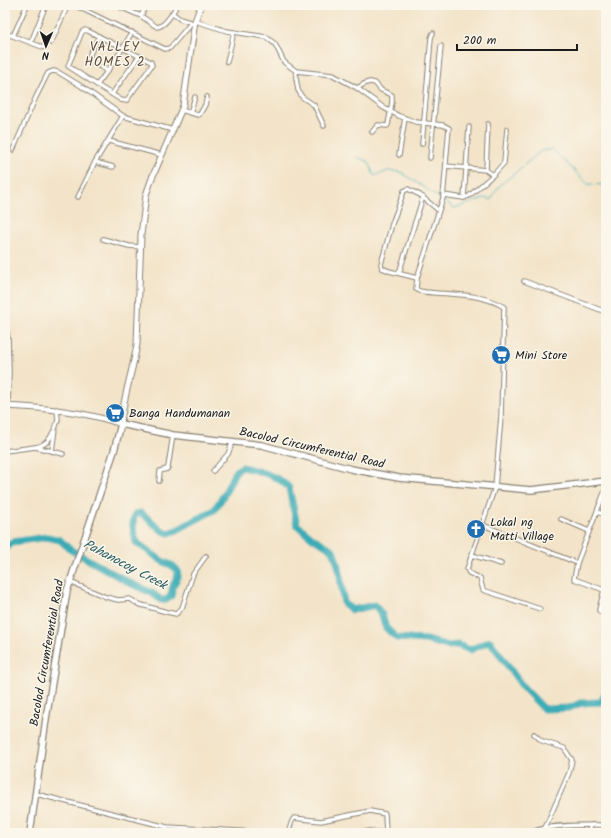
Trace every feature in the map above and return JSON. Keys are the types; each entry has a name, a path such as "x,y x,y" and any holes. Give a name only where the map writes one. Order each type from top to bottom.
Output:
{"main road":[{"path":"6,406 57,409 97,417 120,424 124,399 137,344 140,247 145,198 148,186 181,110 185,95 193,23 201,5"},
{"name":"Bacolod Circumferential Road","path":"30,833 63,613 70,582 114,451 120,424 173,435 233,441 262,446 351,469 382,475 530,490 606,481"}],"street":[{"path":"13,36 27,5"},
{"path":"31,42 46,5"},
{"path":"51,43 68,5"},
{"path":"74,5 167,50 193,23"},
{"path":"115,5 123,7 141,16 157,27 160,27 177,5"},
{"path":"141,16 146,5"},
{"path":"172,13 180,19 193,23 227,31 260,35 271,40 275,44 284,62 296,71 333,75 357,88 404,118 448,127 450,129 442,204 438,210 417,278 416,289 419,291 477,297 497,302 504,307 501,417 495,487 467,569 480,578 483,590 540,609"},
{"path":"85,30 99,36 151,62 152,65 126,102 68,66 82,32 85,30"},
{"path":"98,85 132,32"},
{"path":"227,62 234,32"},
{"path":"5,33 45,48"},
{"path":"422,144 431,38 433,33"},
{"path":"99,36 90,54 89,60 108,71"},
{"path":"430,158 441,46"},
{"path":"112,94 139,56"},
{"path":"13,150 36,96 48,73 51,71 58,72 81,86 123,116 173,130"},
{"path":"296,71 298,90 302,97 314,105 324,126"},
{"path":"357,88 366,83 376,83 381,90 392,95 388,126 378,125 372,132"},
{"path":"190,113 195,97"},
{"path":"181,110 198,115 200,114 207,97"},
{"path":"78,197 95,162 123,116"},
{"path":"399,155 404,118"},
{"path":"486,170 488,124"},
{"path":"464,198 468,127"},
{"path":"443,197 464,198 469,196 493,175 504,163 506,129"},
{"path":"109,141 162,155"},
{"path":"95,162 113,167"},
{"path":"446,166 486,170 493,175"},
{"path":"417,278 384,270 381,264 392,224 404,191 408,189 423,197 438,210"},
{"path":"399,273 423,197"},
{"path":"102,240 140,247"},
{"path":"524,281 606,312"},
{"path":"5,324 8,338 10,372 6,406"},
{"path":"5,451 35,447 45,444 50,439 55,429 58,420 57,409"},
{"path":"52,452 55,429"},
{"path":"159,481 160,471 167,469 168,467 173,435"},
{"path":"213,471 228,454 233,441"},
{"path":"35,447 62,454"},
{"path":"606,488 577,563 574,579 604,590 598,608 600,612 606,613"},
{"path":"597,512 606,515"},
{"path":"561,519 589,531"},
{"path":"483,525 577,563"},
{"path":"472,555 501,564"},
{"path":"70,582 106,597 118,600 130,599 138,604 176,614 182,608 193,574 206,556"},
{"path":"534,734 542,741 564,748 572,760 569,772 545,828"},
{"path":"36,794 167,827 274,833"},
{"path":"288,833 294,818 321,821 370,811 385,814 386,833 367,831 358,833"},
{"path":"532,833 545,828 604,824 606,822"},
{"path":"587,833 592,825"}],"waterway":[{"path":"444,201 454,208 486,198 491,200 498,187 541,151 552,149 588,184 606,185"},
{"path":"357,157 369,162 374,176 388,171 401,172 441,199"},
{"name":"Pahanocoy Creek","path":"5,551 5,549 13,542 47,537 60,540 71,550 130,583 152,593 161,600 166,600 171,596 173,586 178,576 177,570 136,542 133,524 135,514 141,513 163,531 169,533 177,530 214,510 224,495 235,472 242,467 248,468 274,477 289,488 297,525 313,538 333,550 339,568 344,603 352,610 375,605 382,615 386,628 397,638 426,640 448,646 458,645 470,650 490,641 523,687 544,709 569,708 581,703 601,702 606,692"}],"place":[{"name":"Mini Store","path":"501,355"},
{"name":"Banga Handumanan","path":"115,413"},
{"name":"Lokal ng Matti Village","path":"476,529"}],"district":[{"name":"VALLEY HOMES 2","path":"115,54"}]}
